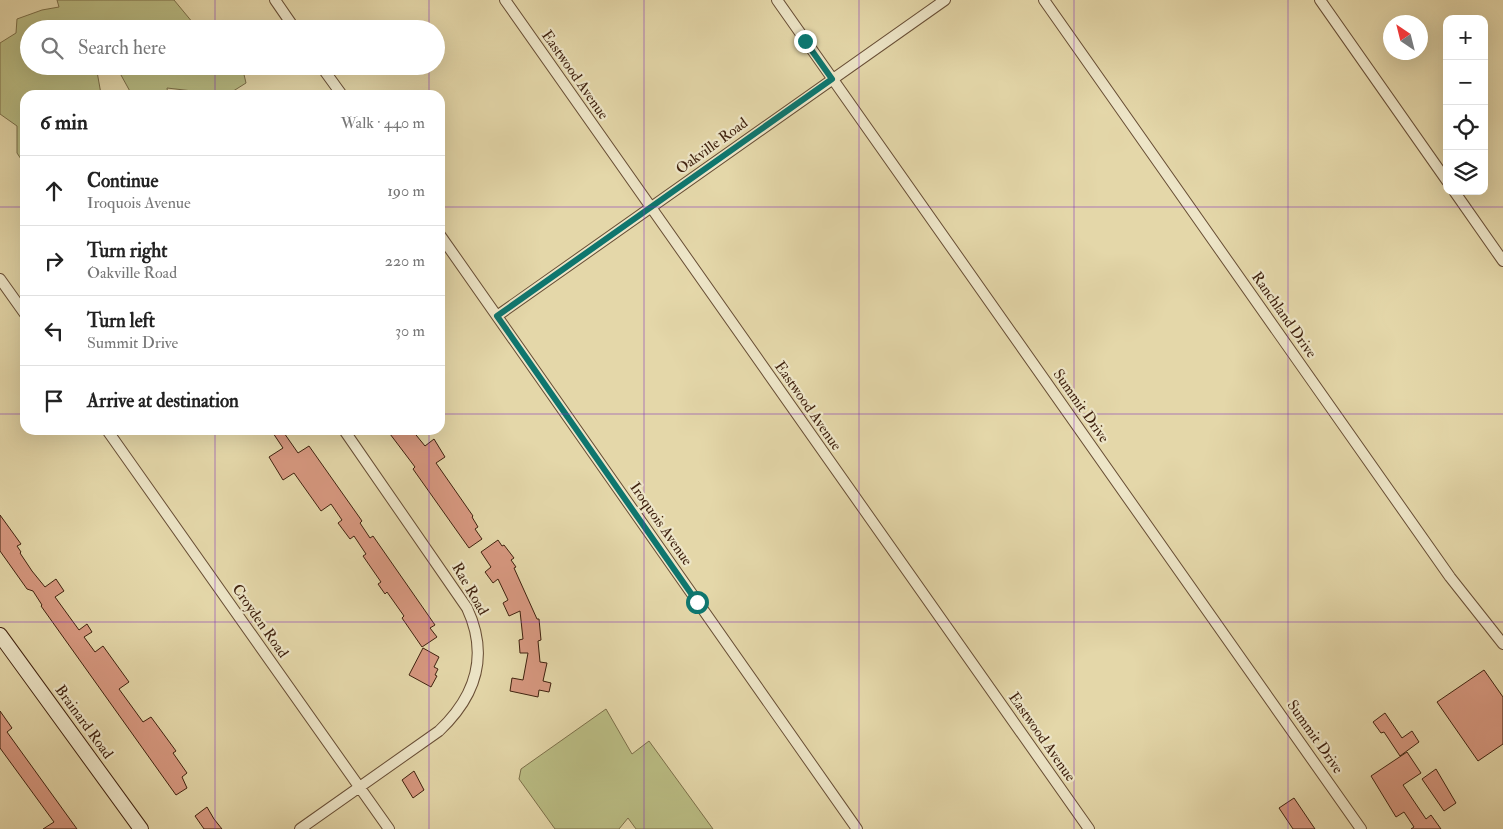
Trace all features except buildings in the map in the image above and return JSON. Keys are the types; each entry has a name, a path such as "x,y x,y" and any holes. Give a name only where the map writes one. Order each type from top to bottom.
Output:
{"street":[{"path":"275,0 289,20"},
{"name":"Eastwood Avenue","path":"504,0 1089,829"},
{"name":"Summit Drive","path":"777,0 1361,829"},
{"name":"Oakville Road","path":"497,316 945,0"},
{"name":"Ranchland Drive","path":"1044,0 1450,577 1503,644"},
{"path":"1320,0 1443,175"},
{"path":"328,75 339,90"},
{"path":"1457,195 1503,261"},
{"name":"Iroquois Avenue","path":"445,243 857,829"},
{"path":"0,279 20,307"},
{"name":"Croyden Road","path":"111,435 388,829"},
{"name":"Rae Road","path":"300,829 439,730 456,715 473,684 478,648 474,622 461,598 347,435"},
{"name":"Brainard Road","path":"0,635 141,829"}],"green space":[{"path":"57,0 174,0 191,20 20,20 20,75 98,75 100,90 20,90 20,158 17,153 17,126 0,114 0,43 16,33 17,19 42,10 59,7"},
{"path":"121,75 244,75 246,83 235,90 167,88 167,90 129,90"},
{"path":"606,709 632,754 649,741 713,829 636,829 628,818 619,829 555,829 519,779 521,769"}],"route":[{"path":"697,602 497,316 832,79 805,41"}]}
